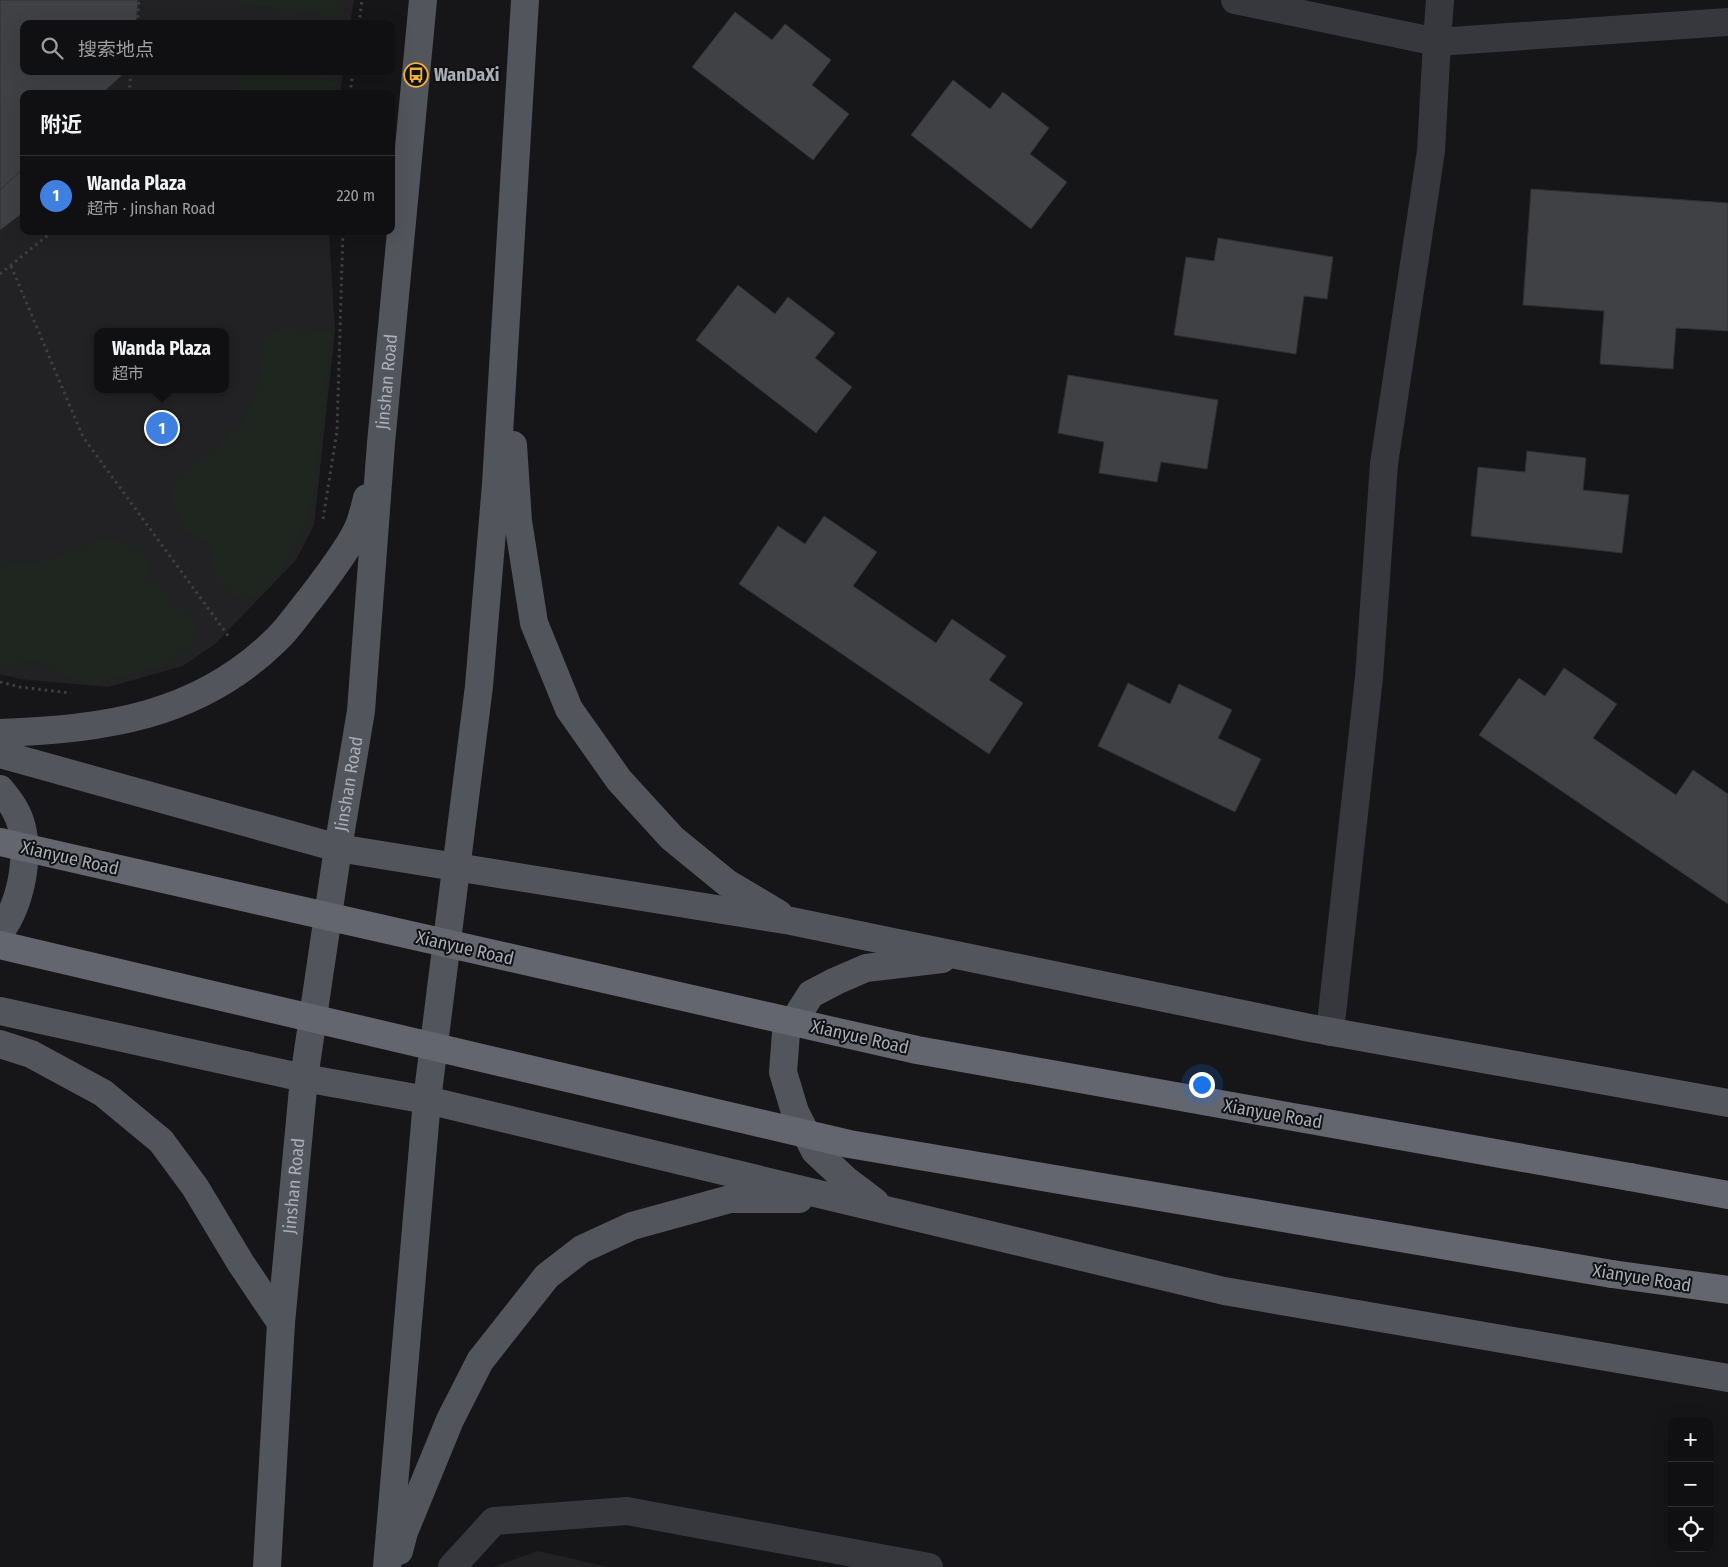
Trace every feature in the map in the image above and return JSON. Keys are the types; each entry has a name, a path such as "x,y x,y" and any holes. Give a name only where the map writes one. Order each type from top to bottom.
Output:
{"highway":[{"name":"Xianyue Road","path":"0,842 917,1050 1728,1195"},
{"name":"Xianyue Road","path":"0,945 849,1144 1612,1274 1728,1290"}],"main road":[{"name":"Jinshan Road","path":"267,1567 281,1323 304,1078 338,848 361,711 381,443 423,0"},
{"path":"388,1567 427,1100 479,686 496,484 525,0"},
{"path":"507,277 518,521 534,623 569,709 619,780 672,838 727,883 791,921"},
{"path":"0,733 62,730 127,721 183,703 231,678 276,640 322,584 360,525 381,443"},
{"path":"0,754 338,848 791,921 1330,1032 1728,1103"},
{"path":"0,789 15,809 23,836 22,883 10,919 0,932"},
{"path":"885,1209 846,1180 815,1151 795,1112 783,1072 786,1033 811,994 866,968 966,956"},
{"path":"0,1011 304,1078 427,1100 1224,1291 1728,1378"},
{"path":"0,1044 31,1054 103,1093 161,1141 195,1187 240,1262 281,1323"},
{"path":"395,1567 404,1532 450,1420 480,1361 548,1276 582,1249 632,1226 730,1199 848,1200"}],"street":[{"path":"1235,0 1437,42 1728,22"},
{"path":"1330,1032 1369,677 1384,464 1430,151 1440,0"},
{"path":"452,1567 494,1521 627,1510 929,1567"}],"path":[{"path":"138,20 140,0"},
{"path":"360,20 362,0"},
{"path":"129,90 131,75"},
{"path":"351,90 352,75"},
{"path":"0,274 48,235"},
{"path":"322,528 337,431 343,235"},
{"path":"11,266 83,437 180,573 231,639"},
{"path":"224,645 237,634"},
{"path":"0,682 20,687 75,693"}],"shaded area":[{"path":"0,0 354,0 351,20 20,20 20,75 342,75 341,90 20,90 20,235 329,235 335,331 314,525 296,560 215,644 183,666 108,687 20,679 0,674"},
{"path":"239,0 339,0 337,17 239,3"},
{"path":"237,75 278,75 337,81 336,90 236,90"},
{"path":"283,328 332,331 315,487 307,522 278,578 263,594 250,599 237,598 216,583 209,544 183,532 180,514 169,502 175,482 241,423 255,398 265,335"},
{"path":"97,539 127,543 139,550 151,561 144,581 161,586 171,598 168,606 180,607 190,614 196,627 192,645 167,665 92,684 58,674 38,661 0,666 0,560 12,563 37,562 62,555"},
{"path":"538,1551 608,1567 493,1567"}],"building":[{"path":"0,0 115,0 112,20 20,20 20,75 107,75 105,90 20,90 20,215 0,230"},
{"path":"0,0 138,0 136,20 20,20 20,75 122,75 106,90 20,90 20,172 0,190"},
{"path":"735,12 772,40 785,24 831,60 812,85 849,114 813,160 692,67"},
{"path":"953,80 990,109 1003,92 1049,128 1030,154 1067,182 1031,229 911,135"},
{"path":"1531,189 1728,203 1728,331 1676,328 1673,369 1600,364 1604,311 1523,305"},
{"path":"1218,238 1333,257 1327,299 1304,296 1296,354 1174,335 1186,257 1214,261"},
{"path":"738,285 775,314 788,297 835,333 815,358 852,387 816,433 696,340"},
{"path":"1068,375 1218,400 1207,469 1161,462 1157,482 1099,473 1104,442 1058,433"},
{"path":"1527,451 1586,458 1583,490 1629,495 1622,553 1471,536 1478,467 1525,472"},
{"path":"824,516 877,552 853,586 936,643 952,619 1006,656 989,680 1023,703 989,754 739,584 778,526 805,544"},
{"path":"1564,668 1617,704 1593,738 1676,795 1693,770 1728,794 1728,904 1479,735 1519,678 1545,696"},
{"path":"1128,683 1170,704 1179,684 1232,710 1218,738 1261,759 1235,812 1098,746"}],"place":[{"name":"WanDaXi","path":"416,75"},
{"name":"Wanda Plaza","path":"162,428"}]}
